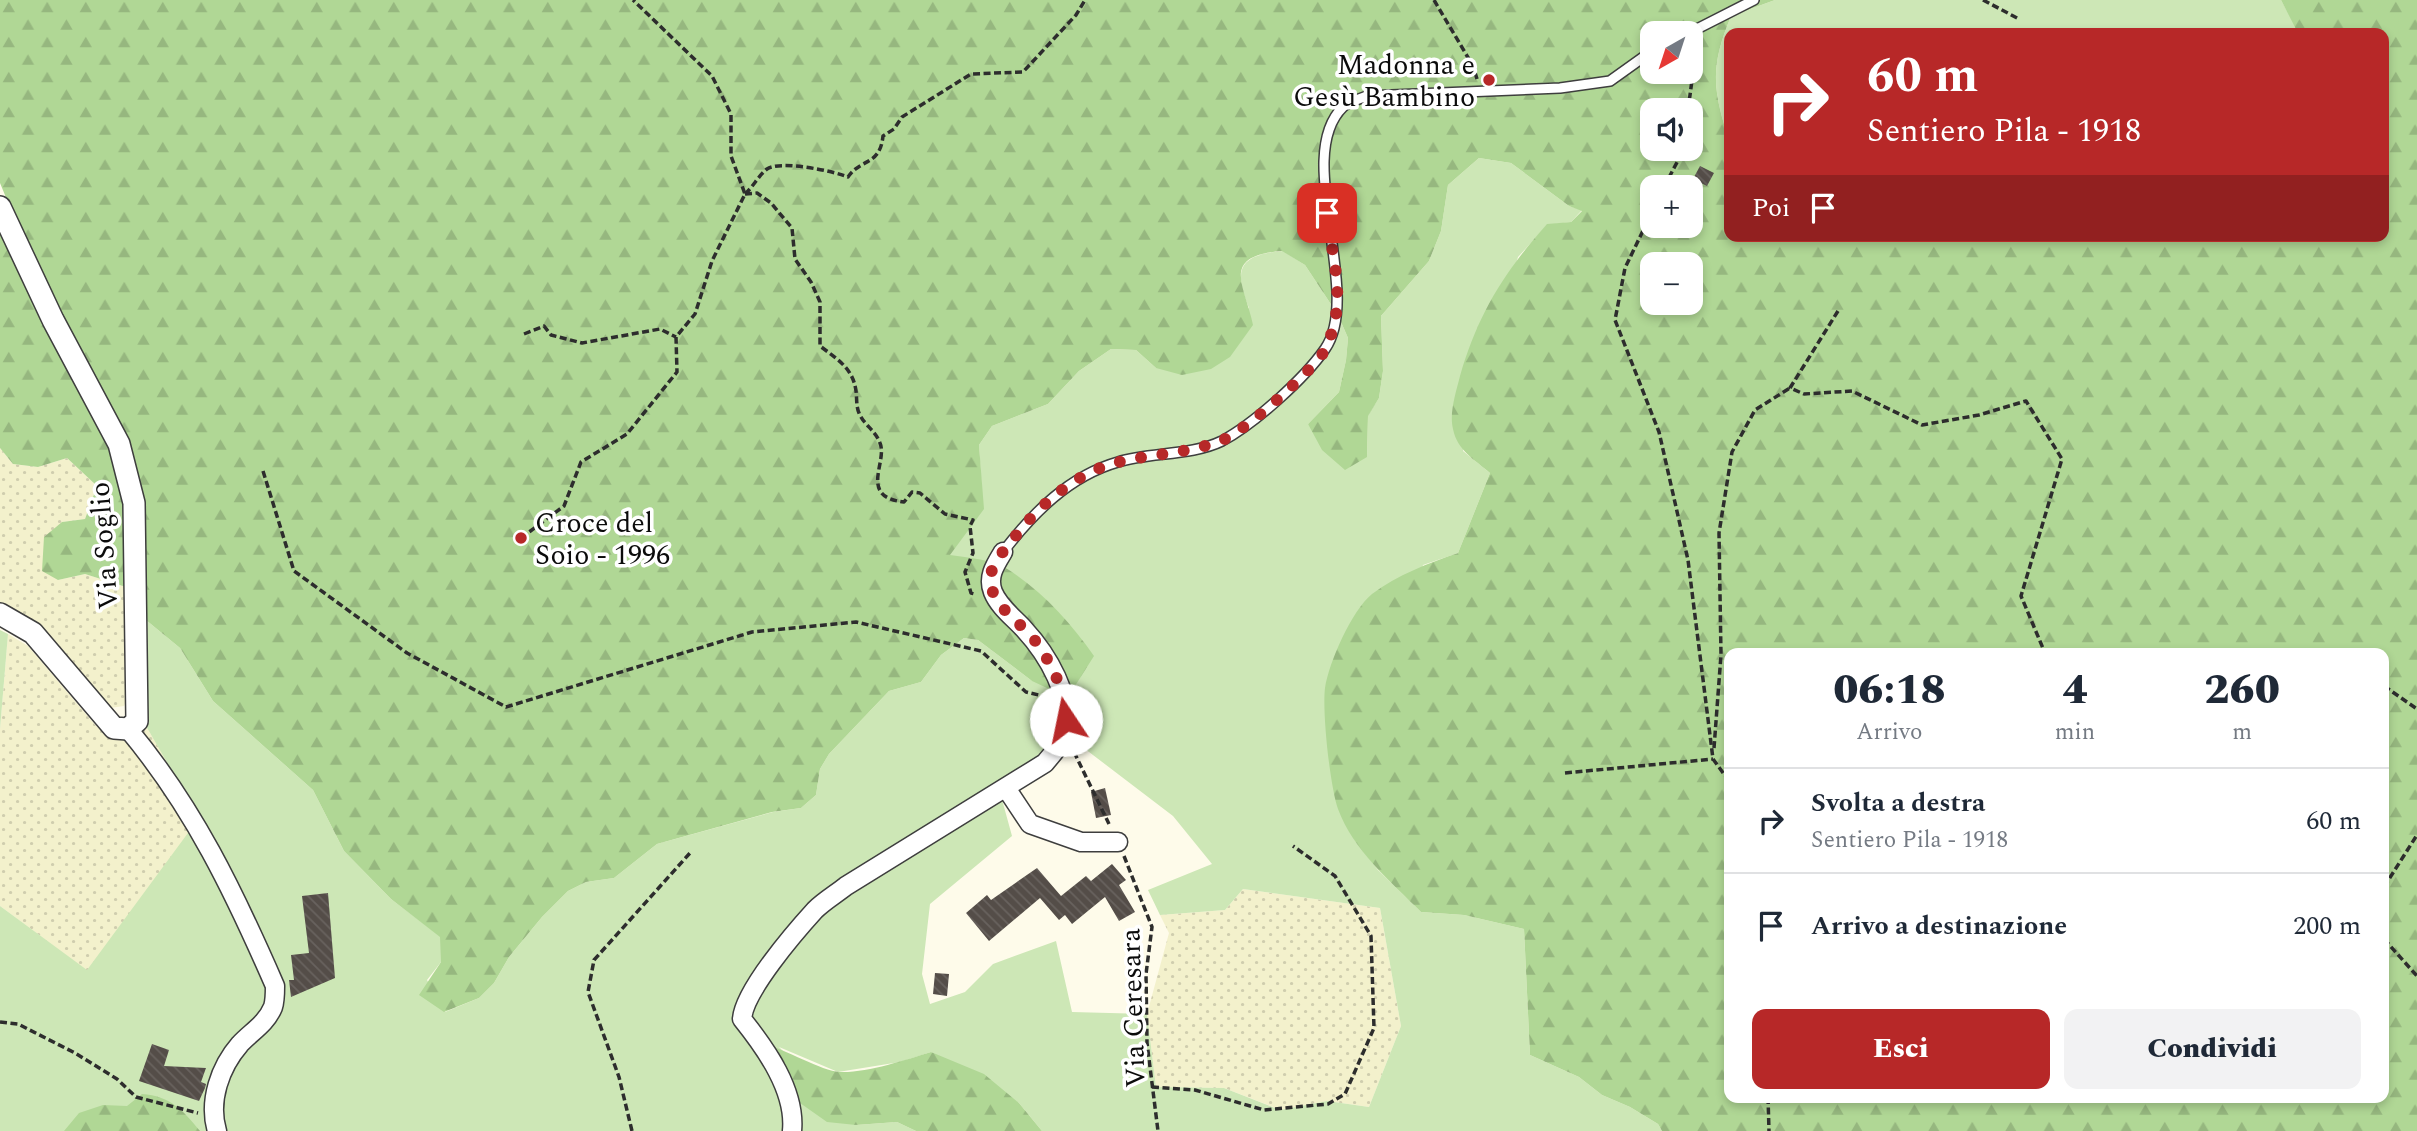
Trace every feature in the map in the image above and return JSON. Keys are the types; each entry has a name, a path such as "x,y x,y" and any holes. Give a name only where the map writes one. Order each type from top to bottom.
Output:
{"street":[{"name":"Via Soglio","path":"0,207 52,320 119,444 134,503 139,704 137,721 128,729"},
{"path":"792,1131 793,1115 786,1087 742,1019 743,1009 769,969 817,908 876,867 1045,763 1066,734 1066,703 1036,642 995,596 991,573 1003,552"},
{"path":"0,614 33,633 114,728 128,729 165,773 204,834 275,986 274,1006 263,1023 240,1045 218,1078 215,1124"},
{"path":"1006,788 1030,824 1081,842 1118,842"}],"lane":[{"path":"1703,28 1754,0"},
{"path":"1003,552 1028,520 1066,486 1117,462 1220,442 1255,418 1326,348 1339,289 1327,213 1328,133 1343,106 1367,96 1560,88 1610,81 1640,60"}],"path":[{"path":"633,0 712,76 732,114 731,156 745,194"},
{"path":"521,538 564,506 581,462 627,434 677,372 676,337 695,314 712,261 745,194 766,170 774,166 824,169 848,177 876,156 882,148 883,136 894,129 902,117 957,82 983,72 996,76 1023,72 1076,15 1085,0"},
{"path":"1434,0 1473,66 1480,91"},
{"path":"1983,0 2019,19"},
{"path":"745,194 757,193 771,203 792,228 795,259 811,282 820,302 820,346 846,366 856,390 858,411 863,422 872,426 882,447 877,468 879,488 892,500 904,502 912,492 920,493 945,514 973,520 970,526 973,553 965,572 968,584 971,593 982,598 980,601 983,604 995,596"},
{"path":"1640,237 1625,268 1615,320 1658,432 1688,560 1713,759 1724,774"},
{"path":"1713,759 1721,655 1719,533 1732,452 1755,411 1790,388 1838,311"},
{"path":"524,334 544,326 551,335 582,343 660,328 676,337"},
{"path":"1790,388 1804,394 1852,391 1922,425 1979,415 2026,401 2062,459 2021,596 2043,648"},
{"path":"262,471 295,570 407,653 506,707 752,632 856,622 981,651 1026,692 1066,703"},
{"path":"2389,689 2417,709"},
{"name":"Via Ceresara","path":"1066,734 1118,842 1152,926 1146,974 1147,1044 1158,1131"},
{"path":"1565,774 1713,759"},
{"path":"2389,879 2417,835"},
{"path":"1152,1087 1195,1090 1264,1110 1328,1104 1345,1094 1374,1028 1371,936 1335,876 1293,846"},
{"path":"632,1131 619,1077 588,992 594,960 690,853"},
{"path":"2389,945 2417,976"},
{"path":"0,1022 18,1024 75,1052 117,1079 136,1097 215,1124"},
{"path":"1768,1103 1769,1131"}],"shaded area":[{"path":"0,448 13,464 38,467 67,458 97,486 85,519 62,522 58,580 85,574 126,587 133,686 124,706 110,708 31,619 0,606"},
{"path":"8,634 28,646 96,726 112,740 129,740 146,726 200,818 87,971 0,906 0,729"},
{"path":"1243,889 1380,908 1401,1026 1369,1107 1327,1101 1281,1110 1224,1088 1156,1087 1147,1014 1169,933 1160,915 1225,910"}],"green space":[{"path":"0,0 1775,0 1731,16 1727,28 1724,28 1716,82 1724,124 1724,242 2389,242 2389,28 2295,28 2281,0 2417,0 2417,1131 1662,1131 1658,1124 1630,1107 1602,1095 1579,1077 1530,1055 1524,929 1464,915 1421,912 1374,865 1353,838 1338,809 1330,767 1325,714 1325,688 1331,665 1342,637 1364,602 1403,575 1458,553 1490,473 1463,449 1453,429 1454,402 1467,354 1484,313 1518,259 1547,224 1571,222 1582,211 1569,206 1511,163 1479,158 1448,185 1441,231 1429,261 1381,316 1383,371 1379,398 1368,416 1367,457 1345,470 1322,450 1308,424 1339,392 1348,338 1338,315 1305,265 1282,251 1250,259 1243,266 1241,275 1253,325 1230,357 1211,369 1182,375 1156,368 1136,350 1111,349 1079,371 1048,404 992,426 979,445 984,509 950,555 1002,566 1033,588 1056,609 1094,656 1075,686 1060,694 1032,681 978,640 964,638 941,655 921,682 889,691 829,754 820,769 816,795 801,808 772,812 657,844 614,878 586,882 568,891 542,917 509,957 494,983 479,998 444,1012 419,995 441,962 440,937 391,899 344,851 313,790 213,701 180,648 146,620 141,525 0,183"},
{"path":"1775,0 2281,0 2297,28 1727,28 1731,16"},
{"path":"1724,36 1724,124 1716,82"},
{"path":"1479,158 1511,163 1569,206 1582,210 1571,222 1547,225 1518,257 1463,451 1490,473 1458,553 1423,565 1354,839 1378,870 1421,912 1464,915 1524,929 1530,1055 1579,1077 1602,1095 1630,1107 1658,1124 1662,1131 1042,1131 1019,1103 931,1052 900,1062 838,1072 779,1047 856,1125 897,1122 916,1131 0,1131 0,906 87,970 199,818 146,726 146,620 180,648 213,701 313,790 344,851 391,899 441,937 441,962 427,980 445,1012 479,998 494,983 509,957 542,917 568,891 586,882 614,878 657,844 773,812 801,808 816,795 820,769 829,754 889,691 921,682 941,655 964,638 978,640 1032,681 949,555 983,509 979,445 992,426 1048,404 1079,371 1111,349 1136,350 1156,368 1249,308 1241,274 1248,261 1256,256 1283,251 1305,265 1338,315 1348,338 1339,392 1308,424 1367,457 1368,415 1379,398 1383,371 1381,316 1429,261 1441,231 1448,185","holes":["1072,739 1173,816 1212,864 1148,890 1160,915 1225,910 1243,889 1380,908 1401,1026 1369,1107 1327,1101 1280,1110 1224,1088 1156,1087 1147,1014 1072,1012 1056,941 993,964 965,992 930,1004 922,974 930,904 1012,836 998,785"]},
{"path":"0,225 26,288 107,443 123,501 126,587 85,574 58,580 42,571 44,537 62,522 85,519 97,486 67,458 38,467 13,464 0,448"},
{"path":"0,630 8,634 0,729"},
{"path":"763,1044 840,1072 874,1068 931,1052 984,1074 1019,1103 1042,1131 916,1131 897,1122 856,1125 827,1122 783,1091"},
{"path":"142,1094 152,1095 175,1105 200,1131 64,1131 79,1113 103,1105 127,1106"}],"building":[{"path":"1700,166 1714,173 1707,186 1703,184 1703,175 1695,175"},
{"path":"1105,788 1111,815 1096,818 1091,792"},
{"path":"1112,864 1126,880 1119,885 1135,912 1119,921 1105,897 1072,924 1065,915 1059,920 1040,898 989,941 966,913 987,895 991,900 1037,868 1061,896 1086,876 1091,881"},
{"path":"328,893 335,978 291,997 289,980 294,980 291,955 309,953 302,896"},
{"path":"935,973 949,974 947,996 933,994"},
{"path":"152,1044 169,1050 164,1066 206,1068 201,1082 206,1084 199,1101 139,1081"}],"place":[{"name":"Madonna e Gesù Bambino","path":"1489,80"},
{"name":"Croce del Soio - 1996","path":"521,538"}],"route":[{"path":"1066,720 1066,703 1057,681 1036,642 1001,607 992,591 991,573 1003,552 1028,520 1066,486 1117,462 1220,442 1255,418 1298,378 1326,348 1334,326 1339,289 1331,252 1327,213"}]}
